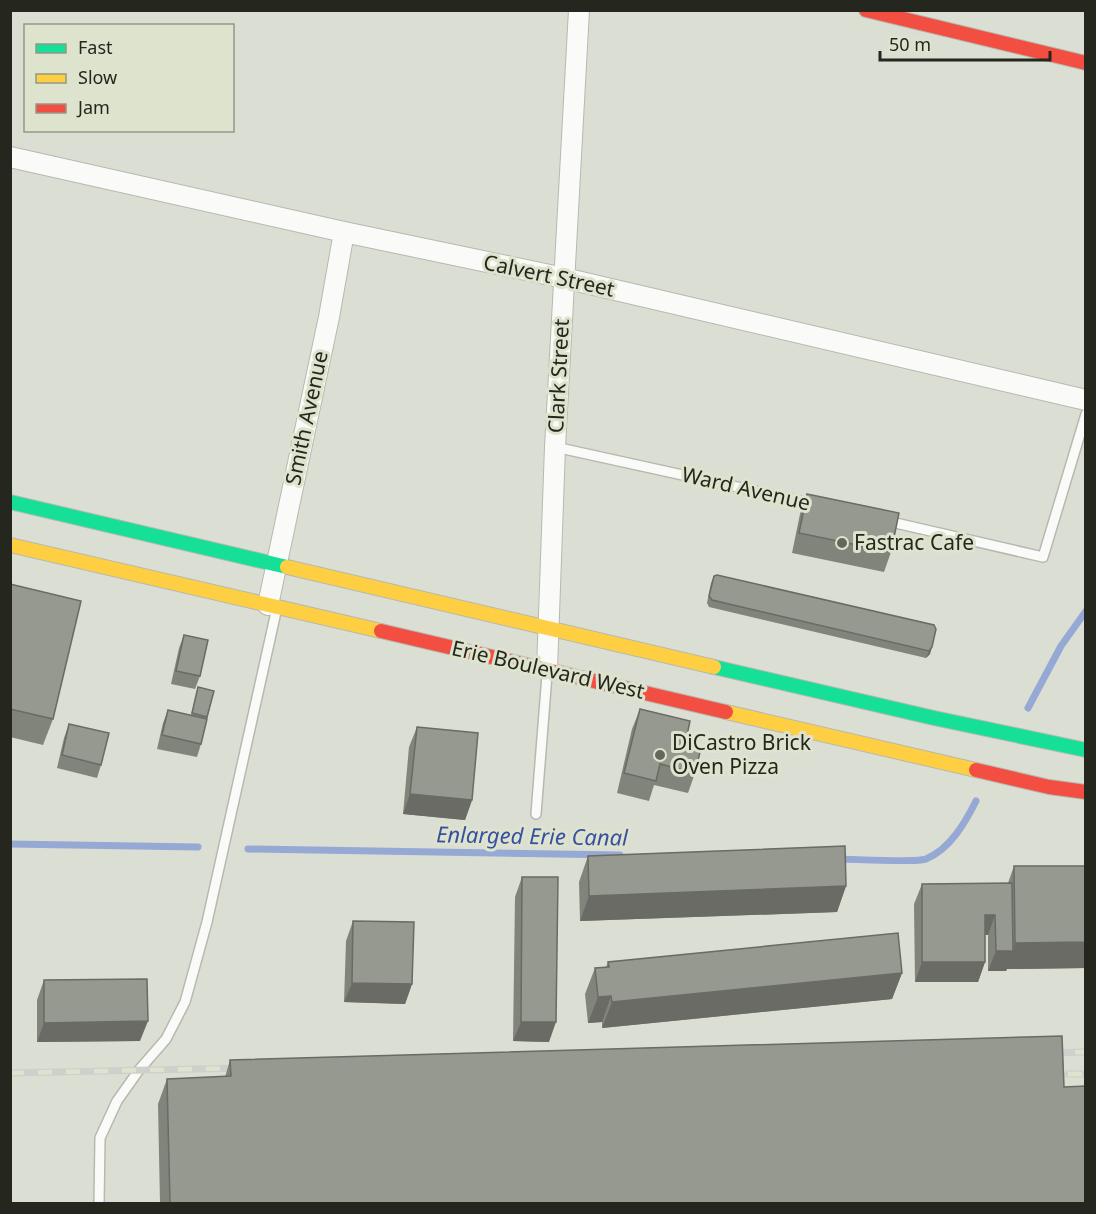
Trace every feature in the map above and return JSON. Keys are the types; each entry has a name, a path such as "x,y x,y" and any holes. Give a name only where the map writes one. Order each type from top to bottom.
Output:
{"main road":[{"path":"866,10 1086,63"},
{"name":"Erie Boulevard West","path":"10,502 923,715 1086,750"},
{"name":"Erie Boulevard West","path":"10,545 1049,787 1086,792"}],"street":[{"name":"Clark Street","path":"547,670 555,447 579,10"},
{"name":"Calvert Street","path":"10,158 564,278 1086,400"},
{"name":"Smith Avenue","path":"273,606 275,565 344,232"}],"lane":[{"path":"881,520 1043,556 1086,414"},
{"name":"Ward Avenue","path":"555,447 824,506"},
{"path":"99,1203 100,1138 117,1101 139,1070 166,1039 185,1002 207,921 273,606"},
{"path":"536,814 547,670"}],"building":[{"path":"807,494 899,513 891,552 799,533"},
{"path":"714,576 934,625 936,629 932,647 929,651 712,600 709,596"},
{"path":"10,584 81,601 53,719 10,709"},
{"path":"184,635 208,640 200,676 176,671"},
{"path":"198,687 214,691 207,717 192,713"},
{"path":"640,709 690,721 685,745 701,748 695,773 660,764 656,781 624,773"},
{"path":"168,710 207,719 201,744 162,735"},
{"path":"69,724 109,733 101,765 62,755"},
{"path":"417,727 478,733 472,800 410,794"},
{"path":"845,846 846,886 589,896 588,856"},
{"path":"1014,866 1086,866 1086,942 1015,943"},
{"path":"522,877 558,877 556,1022 521,1022"},
{"path":"1012,883 1013,951 996,951 995,915 985,915 985,962 922,962 922,884"},
{"path":"353,921 414,922 412,984 352,983"},
{"path":"898,933 902,973 612,1002 611,996 598,997 595,968 609,967 608,962"},
{"path":"147,979 148,1021 44,1023 44,980"},
{"path":"1062,1036 1064,1087 1086,1086 1086,1203 170,1203 167,1079 231,1076 230,1060"}],"waterway":[{"path":"1028,708 1061,646 1086,611"},
{"name":"Enlarged Erie Canal","path":"838,859 898,861 926,859 935,855 949,842 962,826 976,801"},
{"name":"Enlarged Erie Canal","path":"10,844 198,847"},
{"name":"Enlarged Erie Canal","path":"248,849 620,855"}],"railway":[{"path":"1047,1053 1086,1052"},
{"path":"10,1073 243,1068"},
{"path":"1068,1074 1086,1074"}],"traffic: fast":[{"path":"10,502 287,567"},
{"path":"714,667 934,718 1086,750"}],"traffic: slow":[{"path":"10,545 381,631"},
{"path":"287,567 714,667"},
{"path":"726,712 976,770"}],"traffic: jam":[{"path":"866,10 1086,63"},
{"path":"381,631 726,712"},
{"path":"976,770 1049,787 1086,792"}],"place":[{"name":"Fastrac Cafe","path":"842,543"},
{"name":"DiCastro Brick Oven Pizza","path":"660,755"}]}
